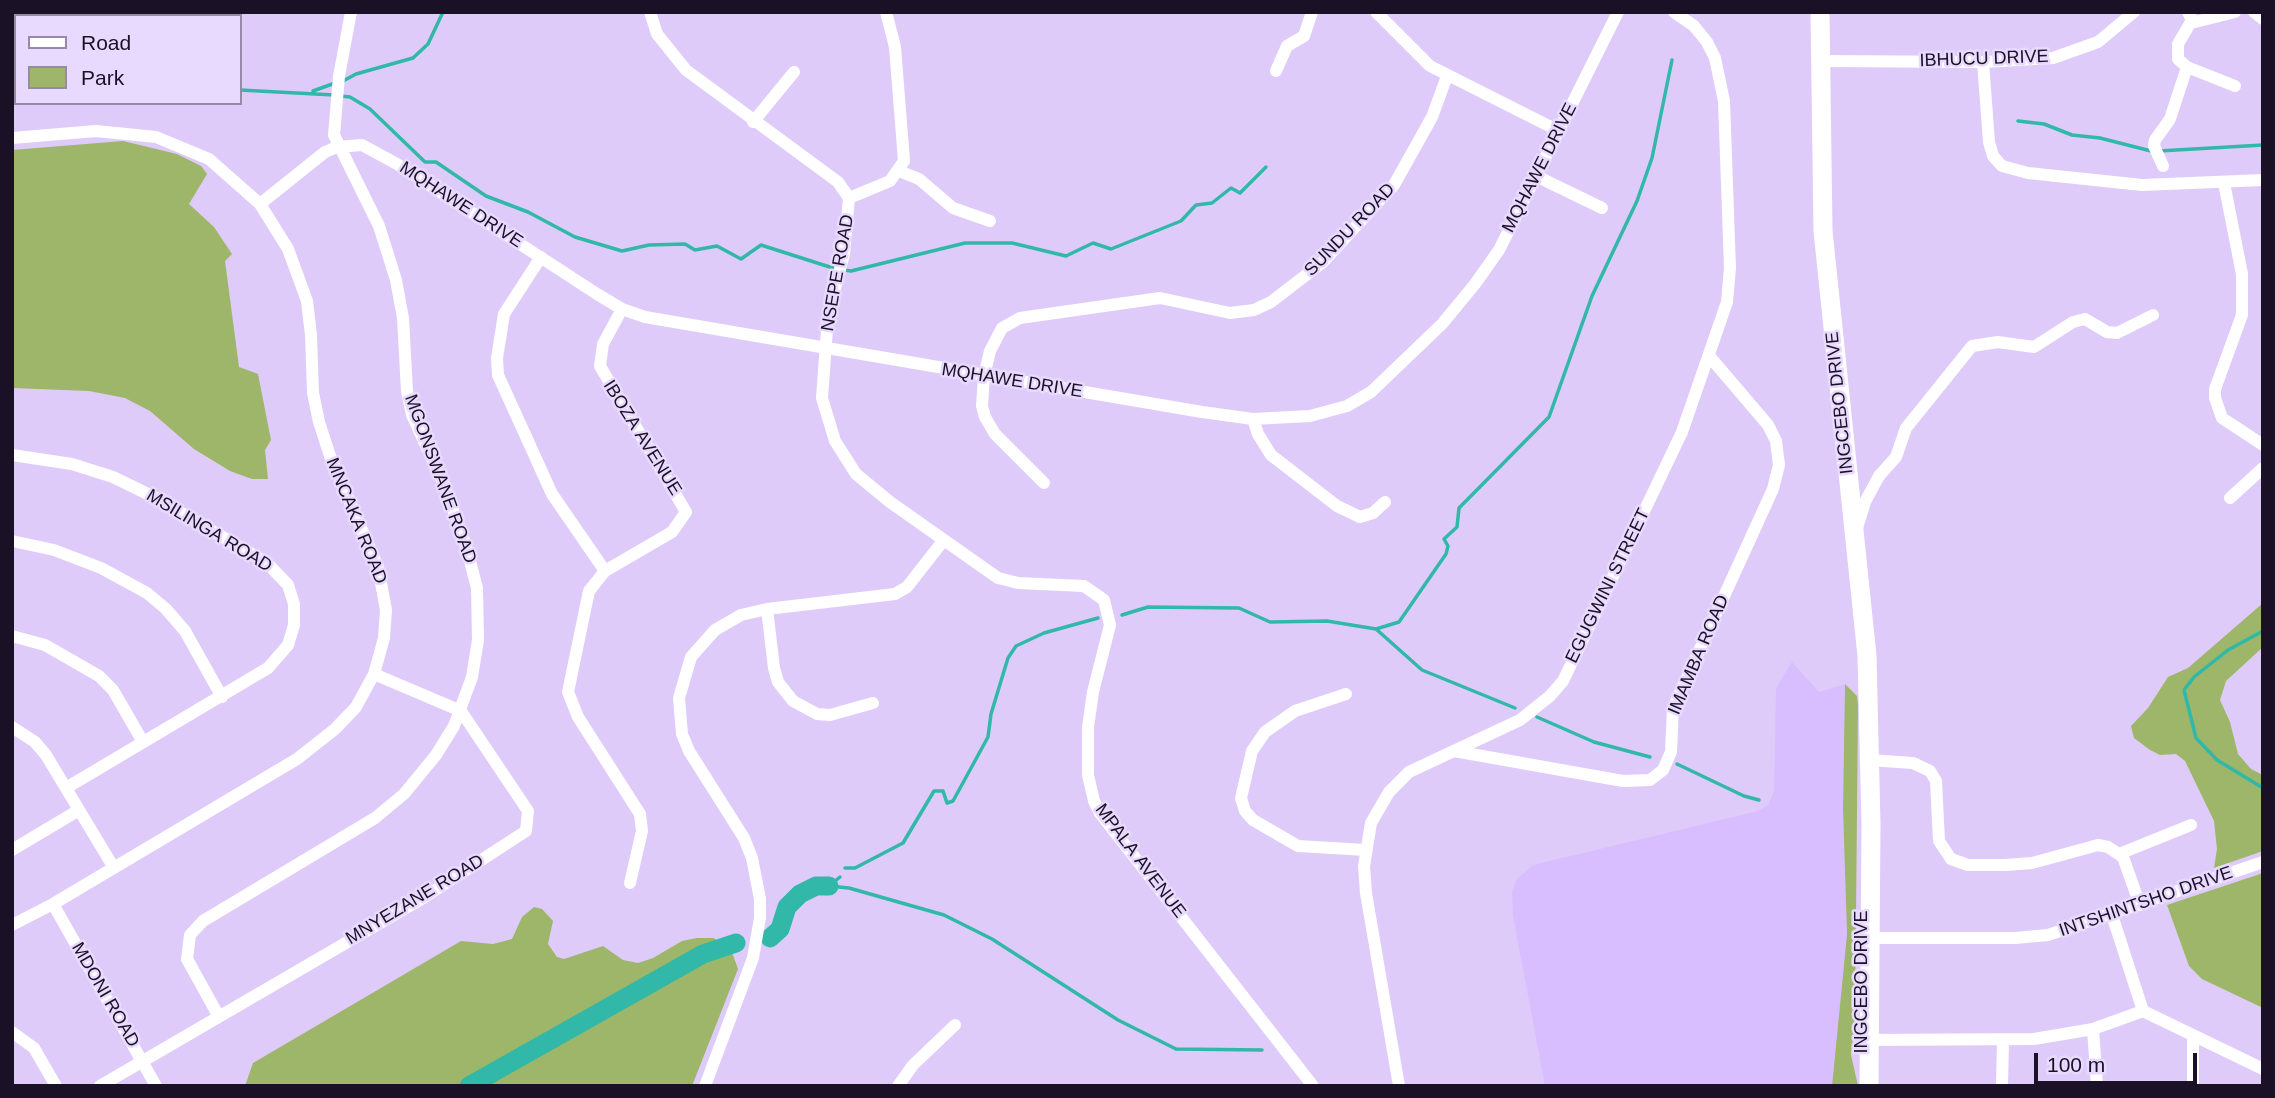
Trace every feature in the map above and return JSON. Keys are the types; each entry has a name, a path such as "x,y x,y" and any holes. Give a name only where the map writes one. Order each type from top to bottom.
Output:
{"main road":[{"name":"INGCEBO DRIVE","path":"1820,12 1824,243 1867,656 1869,794 1865,938 1868,1086"}],"street":[{"path":"260,204 303,167 337,147 334,135 335,102 351,12"},
{"name":"NSEPE ROAD","path":"650,12 657,34 677,60 753,121 838,182 849,198 844,254 828,315 825,349"},
{"path":"886,12 895,47 902,111 905,150 899,172 919,179 953,208 990,221"},
{"path":"1276,71 1287,45 1304,36 1312,12"},
{"path":"1376,12 1419,59 1447,76 1559,131"},
{"name":"MQHAWE DRIVE","path":"337,147 362,145 376,151 622,309 645,317 1253,419 1292,418 1333,411 1371,392 1442,324 1475,284 1499,250 1618,12"},
{"name":"EGUGWINI STREET","path":"1399,1086 1366,892 1366,850 1376,811 1395,785 1409,772 1520,720 1550,696 1563,681 1682,432 1727,302 1730,280 1724,101 1715,58 1707,43 1694,26 1674,12"},
{"name":"IBHUCU DRIVE","path":"1821,61 2039,60 2076,52 2112,34 2134,12"},
{"path":"2235,12 2189,18 2177,50 2178,59 2187,67 2235,86"},
{"path":"2254,12 2263,19"},
{"path":"1983,62 1989,142 1993,156 2003,166 2101,183 2142,186 2263,180"},
{"path":"2163,166 2154,146 2155,140 2170,120 2187,67"},
{"path":"753,121 794,72"},
{"name":"SUNDU ROAD","path":"1044,483 1021,463 988,424 982,406 984,376 996,337 1010,322 1020,318 1160,298 1230,313 1254,310 1271,302 1323,262 1394,185 1434,112 1447,76"},
{"name":"MNCAKA ROAD","path":"12,138 96,131 156,137 209,159 260,204 288,249 300,282 312,335 313,393 319,422 382,581 386,624 374,674 346,718 297,759 53,904 12,925"},
{"name":"MGONSWANE ROAD","path":"218,1015 187,959 187,941 195,928 391,806 436,755 461,711 472,677 478,640 477,588 457,517 412,415 407,391 401,306 386,246 369,204 337,147"},
{"name":"NSEPE ROAD","path":"849,198 890,181 899,172"},
{"path":"1536,176 1602,208"},
{"path":"2224,183 2243,293 2239,330 2215,389 2215,398 2222,418 2263,446"},
{"path":"541,257 504,314 497,358 498,375 552,494 606,571 589,591 568,692 578,717 640,814 642,831 631,883"},
{"name":"IBOZA AVENUE","path":"606,571 672,532 685,512 600,366 603,344 622,309"},
{"path":"1854,536 1866,502 1880,476 1896,457 1906,428 1972,346 1998,342 2034,347 2073,322 2085,319 2107,332 2117,333 2152,315"},
{"name":"MPALA AVENUE","path":"825,349 824,409 845,459 869,486 998,578 1018,583 1084,586 1104,600 1110,625 1093,692 1088,727 1088,775 1094,801 1100,813 1313,1086"},
{"name":"IMAMBA ROAD","path":"1454,751 1634,782 1650,780 1664,771 1671,751 1672,708 1767,501 1779,465 1776,442 1768,425 1710,357"},
{"path":"1253,419 1258,434 1271,455 1337,506 1360,517 1373,513 1385,502"},
{"name":"MSILINGA ROAD","path":"12,455 72,464 113,477 156,498 261,558 282,577 292,594 295,614 288,645 268,668 66,788"},
{"path":"2230,498 2261,473"},
{"path":"12,541 54,550 89,563 146,593 166,609 185,631 222,697"},
{"path":"705,1086 753,958 760,918 760,899 752,858 744,838 689,751 679,718 679,698 691,657 715,630 741,615 766,609 895,594 907,587 943,541"},
{"path":"766,609 778,682 793,701 817,714 830,715 873,702"},
{"path":"12,636 45,645 99,676 113,690 142,742"},
{"path":"374,674 461,711"},
{"path":"1346,694 1295,711 1265,732 1252,751 1241,797 1245,811 1253,820 1298,846 1366,850"},
{"name":"MNYEZANE ROAD","path":"100,1086 423,898 526,831 528,811 461,711"},
{"path":"12,727 35,742 114,868"},
{"path":"1869,760 1913,763 1930,771 1936,781 1939,841 1945,853 1960,864 2032,863 2098,845 2119,853 2192,825"},
{"path":"12,850 79,810"},
{"path":"2119,853 2140,905"},
{"name":"INTSHINTSHO DRIVE","path":"1865,938 2048,935 2263,862"},
{"name":"MDONI ROAD","path":"53,904 156,1086"},
{"path":"2112,915 2143,1012"},
{"path":"1866,1040 2034,1039 2093,1029 2143,1012 2263,1069"},
{"path":"898,1086 913,1065 955,1025"},
{"path":"2093,1029 2097,1086"},
{"path":"12,1032 25,1038 34,1048 55,1086"},
{"path":"2193,1035 2193,1086"},
{"path":"2002,1086 2003,1040"}],"shaded area":[{"path":"1792,662 1819,692 1845,684 1843,809 1847,934 1832,1086 1545,1086 1513,916 1512,892 1517,879 1533,865 1758,811 1768,805 1774,792 1776,688"}],"green space":[{"path":"123,141 177,154 201,166 207,174 189,204 214,227 232,254 225,261 239,367 258,374 271,440 265,450 268,479 252,479 230,471 194,449 150,411 125,398 89,391 12,388 12,150"},
{"path":"2263,603 2263,647 2226,681 2220,700 2230,722 2238,754 2251,769 2263,775 2263,851 2214,868 2217,849 2214,821 2185,761 2176,754 2160,755 2150,750 2134,738 2131,726 2148,708 2168,677 2188,668"},
{"path":"1845,684 1857,696 1858,705 1855,1020 1851,1055 1858,1086 1832,1086 1847,934 1843,809"},
{"path":"2263,873 2263,1008 2202,979 2189,966 2167,905"},
{"path":"534,907 542,909 553,921 548,944 557,957 564,959 603,946 623,960 638,963 653,958 682,941 697,938 714,938 733,955 738,969 692,1086 245,1086 253,1063 461,941 493,944 512,939 522,917"}],"waterway":[{"path":"343,81 356,74 413,58 428,44 443,12"},
{"path":"1122,615 1148,607 1239,608 1270,622 1327,621 1376,629 1399,622 1446,554 1448,546 1444,539 1457,527 1459,508 1549,417 1592,296 1637,201 1652,158 1672,60"},
{"path":"313,91 335,83"},
{"path":"242,90 334,95"},
{"path":"341,96 350,97 370,109 425,162 436,162 486,196 528,212 575,237 622,251 649,245 685,244 695,250 717,246 741,259 761,245 836,269"},
{"path":"2018,121 2044,124 2072,135 2100,138 2151,151"},
{"path":"2159,151 2263,145"},
{"path":"844,270 851,271 965,243 1012,243 1066,256 1093,243 1111,249 1181,221 1196,205 1212,203 1231,188 1240,193 1266,167"},
{"path":"845,868 855,868 903,843 934,791 943,791 947,803 953,801 988,737 991,714 1008,658 1016,646 1044,633 1098,618"},
{"path":"1376,629 1422,670 1515,708"},
{"path":"2263,631 2228,650 2194,677 2184,690 2196,738 2217,760 2263,788"},
{"path":"1537,717 1594,742 1650,757"},
{"path":"1677,764 1744,796 1759,800"},
{"path":"829,886 840,877"},
{"path":"770,938 780,929 787,907 800,894 816,886 829,886"},
{"path":"829,886 849,888 944,915 992,939 1118,1020 1176,1049 1262,1050"},
{"path":"469,1086 703,954 736,943"}]}
